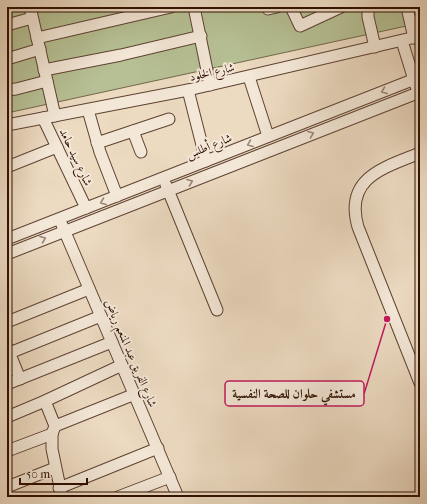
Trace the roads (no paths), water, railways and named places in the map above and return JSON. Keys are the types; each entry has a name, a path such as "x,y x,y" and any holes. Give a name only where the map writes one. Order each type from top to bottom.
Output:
{"street":[{"path":"37,38 170,7"},
{"path":"194,7 210,85"},
{"path":"268,7 268,9 277,7"},
{"path":"291,7 300,26 341,7"},
{"path":"368,7 375,47"},
{"path":"408,7 417,37"},
{"path":"7,25 32,10 54,116"},
{"path":"44,70 121,55 201,36"},
{"name":"شارع الخلود","path":"7,125 249,77 417,37"},
{"path":"7,254 419,92 417,78 402,41"},
{"path":"7,59 40,50"},
{"path":"249,77 268,136"},
{"name":"شارع أطلس","path":"7,239 417,78"},
{"path":"7,90 47,82"},
{"path":"188,90 206,161"},
{"path":"88,110 97,143 117,196"},
{"name":"شارع سيد حامد","path":"43,118 86,208"},
{"path":"97,143 169,119"},
{"path":"133,132 141,152"},
{"path":"7,167 57,148"},
{"path":"420,153 382,169 370,177 359,189 355,201 354,215 420,382"},
{"path":"163,178 217,310"},
{"name":"شارع الفريق عبد المنعم رياض","path":"59,219 178,497"},
{"path":"7,322 89,288"},
{"path":"20,379 8,351 101,316"},
{"path":"7,384 112,342"},
{"path":"7,417 122,365"},
{"path":"7,451 134,394"},
{"path":"45,401 54,430 52,450 61,492 158,448"},
{"path":"7,487 55,468"},
{"path":"118,497 170,477"}],"place":[{"name":"مستشفي حلوان للصحة النفسية","path":"387,319"}]}
